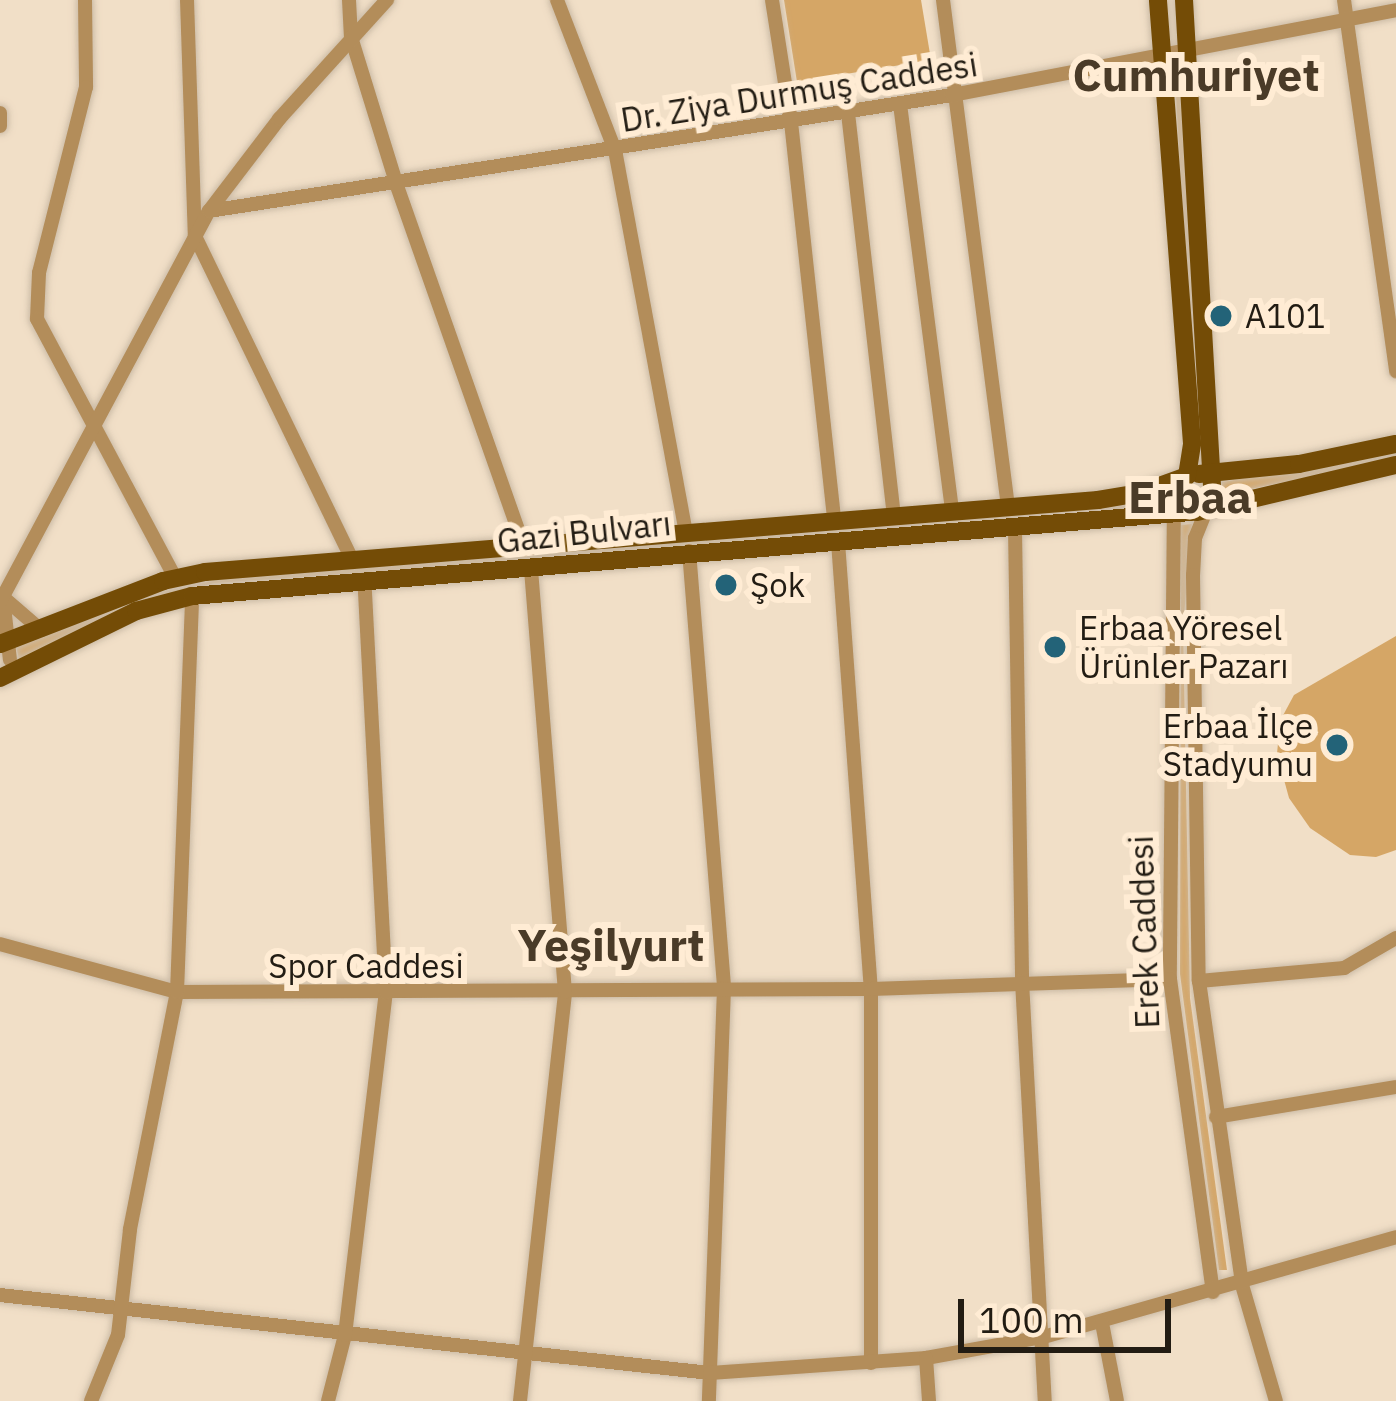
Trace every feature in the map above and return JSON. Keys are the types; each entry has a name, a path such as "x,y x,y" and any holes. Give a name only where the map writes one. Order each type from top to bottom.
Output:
{"main road":[{"name":"Erek Caddesi","path":"1157,0 1195,496"},
{"name":"Erek Caddesi","path":"1184,0 1189,49 1195,496"},
{"name":"Gazi Bulvarı","path":"2,662 136,611 192,596 687,543 834,521 1133,495 1195,496 1285,466 1396,444"},
{"name":"Gazi Bulvarı","path":"687,543 838,542 1015,529 1396,465"},
{"name":"Gazi Bulvarı","path":"2,662 40,630 176,577 352,562 528,559"}],"street":[{"path":"85,0 82,110 36,306 47,346 95,422 176,577"},
{"path":"187,0 195,236 352,562"},
{"path":"349,0 350,37 397,186 528,559 565,992 520,1401"},
{"path":"2,662 1,598 195,236 209,212 350,37 387,0"},
{"path":"557,0 614,150 687,543 724,988 709,1401"},
{"path":"772,0 791,122 834,521"},
{"path":"943,0 1008,507"},
{"path":"1344,0 1396,370"},
{"name":"Dr. Ziya Durmuş Caddesi","path":"209,212 848,113 1396,10"},
{"path":"900,104 952,512"},
{"path":"0,113 0,126"},
{"path":"848,113 893,516"},
{"name":"Erek Caddesi","path":"1195,496 1170,979 1213,1292"},
{"name":"Erek Caddesi","path":"1195,496 1199,980 1242,1285 1276,1401"},
{"path":"1015,529 1022,981 1045,1401"},
{"path":"838,542 871,989 871,1363"},
{"path":"328,1401 345,1335 386,993 364,580"},
{"path":"91,1401 112,1354 130,1229 177,992 192,596"},
{"path":"1,598 40,630"},
{"path":"1199,980 1344,968 1396,938"},
{"name":"Spor Caddesi","path":"0,944 177,992 871,989 1170,979"},
{"path":"1216,1117 1396,1087"},
{"path":"0,1295 526,1356 710,1372 926,1358 1043,1337 1242,1285 1396,1237"},
{"path":"1102,1323 1117,1401"},
{"path":"926,1358 929,1401"}],"shaded area":[{"path":"784,0 921,0 931,60 797,82"},
{"path":"1175,77 1181,77 1206,462 1197,463"},
{"path":"1396,453 1396,458 1223,495 1222,482"},
{"path":"1164,495 1167,505 214,583 126,607 19,659 16,646 149,595 221,579 1016,515 1138,503"},
{"path":"1192,524 1183,627 1190,998 1227,1270 1219,1270 1180,974 1181,525"},
{"name":"Erbaa İlçe Stadyumu","path":"1396,636 1396,850 1376,857 1350,855 1310,828 1289,798 1277,754 1280,721 1294,695"}],"place":[{"name":"A101","path":"1221,316"},
{"name":"Şok","path":"726,585"},
{"name":"Erbaa Yöresel Ürünler Pazarı","path":"1055,647"},
{"name":"Erbaa İlçe Stadyumu","path":"1337,745"}],"district":[{"name":"Cumhuriyet","path":"1196,75"},
{"name":"Erbaa","path":"1190,497"},
{"name":"Yeşilyurt","path":"611,945"}]}
